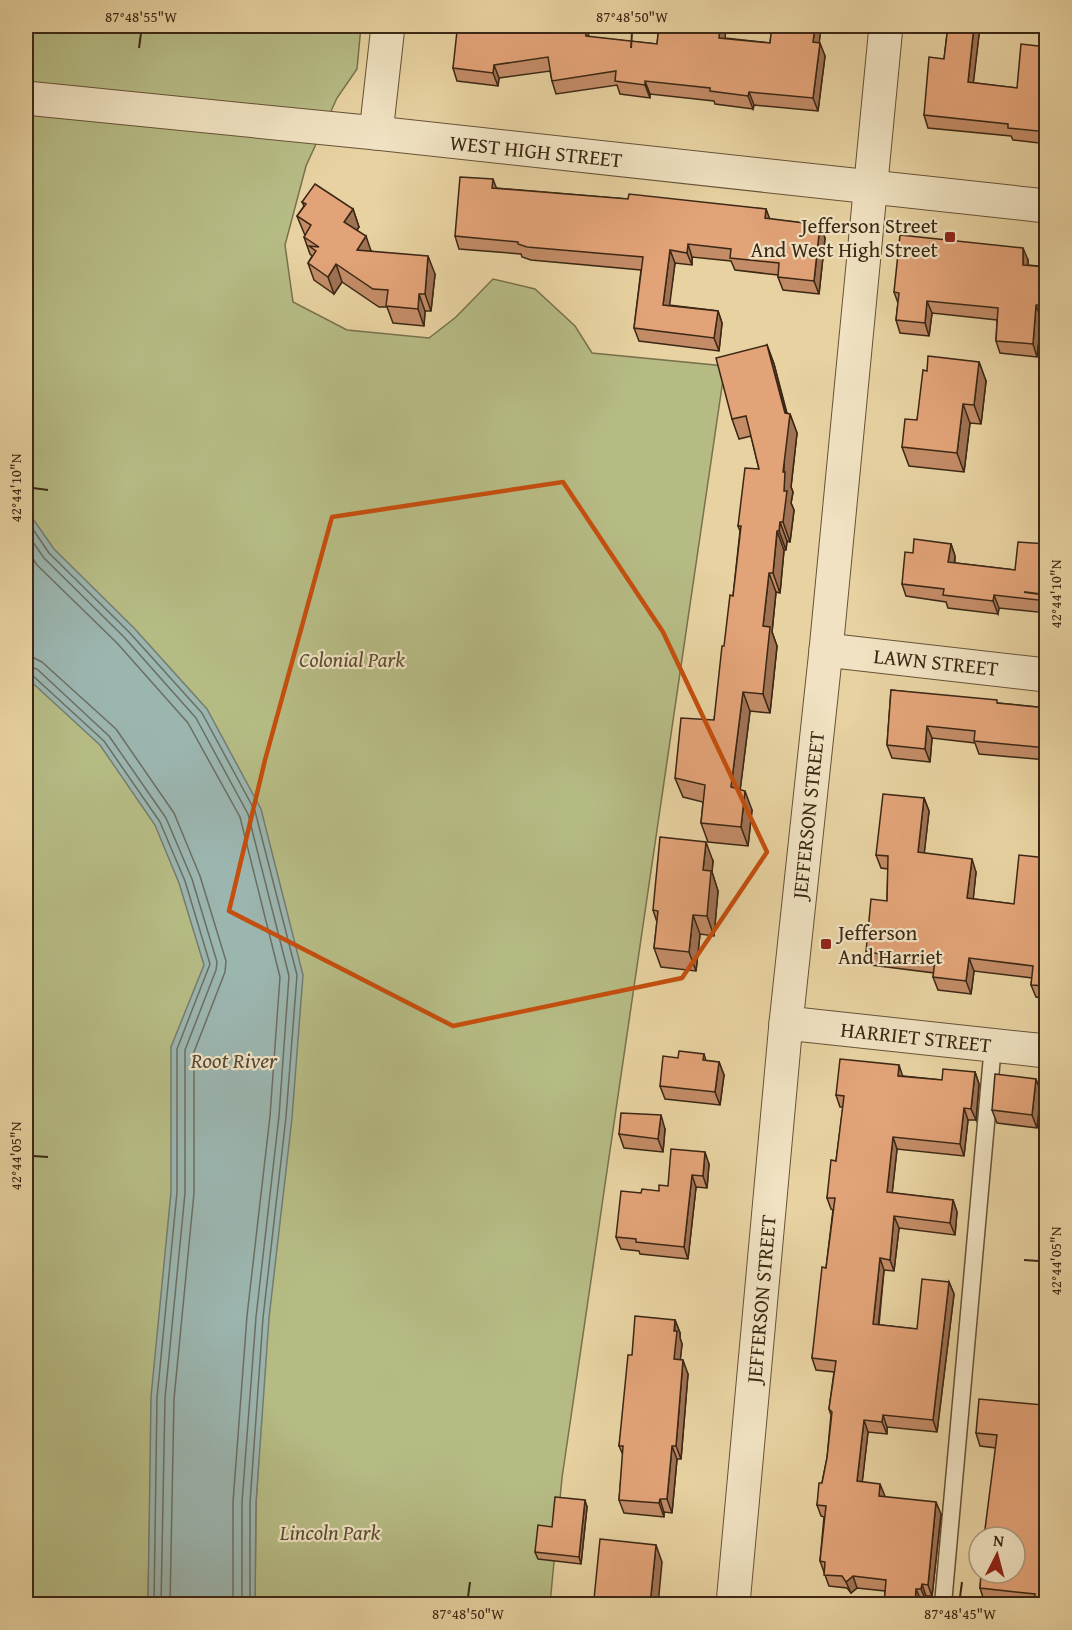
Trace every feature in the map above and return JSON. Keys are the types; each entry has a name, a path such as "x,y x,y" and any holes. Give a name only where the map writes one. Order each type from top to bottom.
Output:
{"street":[{"path":"376,133 388,26"},
{"name":"JEFFERSON STREET","path":"733,1605 786,1023 826,650 886,26"},
{"name":"WEST HIGH STREET","path":"26,98 376,133 1047,206"},
{"name":"LAWN STREET","path":"826,650 1047,675"},
{"name":"HARRIET STREET","path":"786,1023 1047,1051"}],"lane":[{"path":"943,1605 993,1045"}],"highlighted area":[{"path":"563,482 663,632 767,852 682,978 453,1026 229,911 265,760 332,517"}],"green space":[{"name":"Colonial Park","path":"26,26 361,26 357,69 337,98 306,166 285,245 293,302 347,330 429,338 456,317 493,279 535,289 575,326 592,353 725,366 562,1478 550,1604 255,1604 259,1456 151,1449 148,1604 26,1604"}],"water":[{"name":"Root River","path":"26,509 54,549 134,628 207,709 261,809 303,975 292,1118 269,1318 256,1503 255,1604 148,1604 151,1397 171,1192 171,1047 204,965 179,883 155,825 100,745 26,677"}],"building":[{"path":"461,26 584,26 586,36 657,44 659,26 720,26 719,38 770,43 772,26 815,26 813,42 820,43 813,98 749,92 748,96 710,91 710,88 645,81 645,85 615,81 616,71 552,81 548,57 494,65 493,73 453,68 457,31 461,31"},
{"path":"948,26 974,26 968,82 1017,88 1021,44 1047,47 1047,132 1008,128 1008,124 924,115 929,57 944,59"},
{"path":"460,177 493,179 492,188 628,199 629,194 766,209 765,218 820,225 814,281 778,277 779,263 730,258 731,249 688,244 687,253 670,250 663,305 718,311 714,338 634,328 643,257 527,247 518,242 455,236"},
{"path":"315,184 353,209 344,222 366,236 357,250 428,256 425,294 419,294 418,309 386,306 388,290 373,289 336,264 328,277 308,263 316,251 309,246 319,247 304,237 311,225 297,216 306,204 302,202"},
{"path":"900,235 1023,248 1023,265 1047,267 1047,306 1036,305 1033,344 996,341 998,308 927,301 925,323 896,320 899,293 894,292"},
{"path":"767,345 785,413 790,414 783,472 785,472 784,491 787,491 783,522 780,522 779,531 777,531 773,573 769,573 763,626 770,627 763,694 743,692 731,787 745,791 741,827 701,823 705,785 675,778 681,718 714,720 722,646 724,646 730,595 733,596 745,468 759,469 746,416 732,419 716,358"},
{"path":"928,356 979,362 974,405 963,404 957,453 902,447 905,419 917,420 923,370 927,371"},
{"path":"914,539 951,544 948,562 1015,570 1018,542 1047,544 1047,601 994,595 993,601 943,595 944,589 902,584 905,552 913,553"},
{"path":"891,690 997,700 997,703 1047,708 1047,748 974,741 975,731 927,726 925,749 887,745"},
{"path":"883,794 924,798 918,852 972,859 967,898 1014,904 1019,855 1047,858 1047,986 1031,985 1033,966 969,958 966,981 933,977 935,960 866,952 871,899 887,901 888,856 876,855"},
{"path":"660,837 706,842 703,870 711,871 707,916 693,915 689,952 654,948 658,911 653,910"},
{"path":"679,1051 704,1054 703,1060 719,1062 715,1092 660,1086 663,1056 678,1058"},
{"path":"840,1059 899,1065 898,1076 942,1080 943,1069 975,1072 971,1109 964,1108 960,1144 893,1137 887,1192 953,1200 950,1223 894,1216 890,1260 880,1258 873,1324 917,1329 922,1279 949,1282 933,1420 883,1415 882,1422 864,1420 857,1481 880,1484 879,1496 936,1502 928,1585 922,1584 921,1589 916,1589 915,1605 884,1605 886,1580 853,1576 846,1582 842,1576 824,1575 825,1562 820,1561 826,1506 817,1505 819,1483 822,1483 827,1458 832,1412 829,1409 836,1361 812,1358 822,1267 826,1268 835,1198 827,1198 831,1160 836,1161 844,1096 836,1095"},
{"path":"995,1074 1036,1079 1032,1115 992,1110"},
{"path":"621,1113 661,1115 658,1139 619,1134"},
{"path":"671,1149 705,1152 703,1176 692,1175 684,1247 636,1242 636,1239 616,1237 621,1191 641,1193 642,1189 659,1191 659,1185 668,1186"},
{"path":"635,1316 675,1320 674,1331 677,1331 674,1359 683,1360 676,1446 672,1446 667,1499 660,1499 659,1503 619,1500 623,1446 619,1446 628,1355 632,1355"},
{"path":"1047,1367 1047,1605 1034,1605 1035,1594 980,1588 980,1585 1027,1585 1027,1525 986,1525 997,1435 976,1433 979,1399 1043,1405"},
{"path":"555,1497 585,1500 579,1557 535,1552 538,1525 552,1527"},
{"path":"600,1539 656,1545 650,1605 571,1605 571,1598 594,1599"}],"place":[{"name":"Jefferson Street And West High Street","path":"950,237"},
{"name":"Jefferson And Harriet","path":"826,944"}],"park label":[{"name":"Lincoln Park","path":"330,1532"}]}
